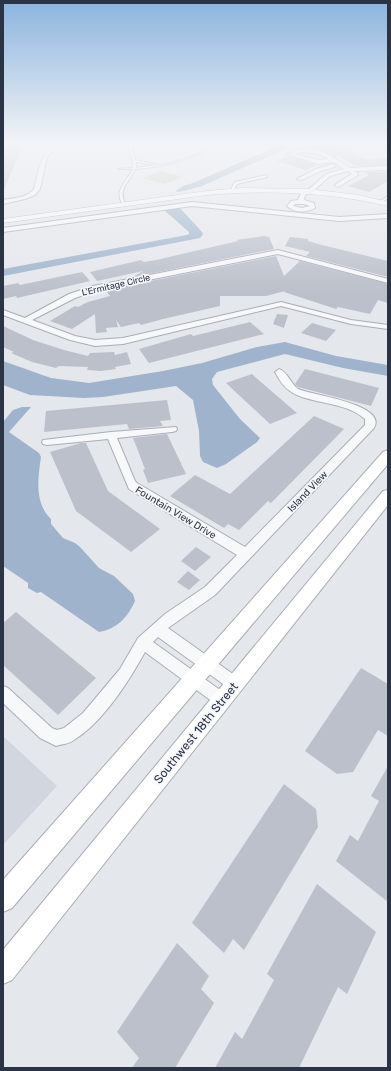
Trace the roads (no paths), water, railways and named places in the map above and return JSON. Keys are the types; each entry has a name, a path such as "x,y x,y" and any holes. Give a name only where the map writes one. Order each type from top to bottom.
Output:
{"main road":[{"path":"3,899 388,455"},
{"name":"Southwest 18th Street","path":"3,971 388,495"}],"street":[{"path":"3,202 23,198 34,192"},
{"path":"3,221 217,192"},
{"path":"307,202 311,194 308,192"},
{"path":"300,202 304,194 308,192 340,194 388,204"},
{"path":"3,230 192,204 288,214 305,213 313,207 312,204 307,202 293,202 290,205 305,213 339,220 388,216"},
{"path":"288,214 294,208"},
{"name":"L'Ermitage Circle","path":"25,321 72,296 96,288 271,253 288,254 388,281"},
{"path":"3,312 79,340 95,343 122,341 281,304 298,307 340,320 376,327 388,327"},
{"name":"Island View","path":"3,693 46,732 56,738 68,735 88,718 111,692 125,674 143,642 170,618 210,591 370,426 371,421 363,412 349,406 294,390 279,372"},
{"path":"47,442 172,429"},
{"name":"Fountain View Drive","path":"111,435 130,481 138,490 246,554"},
{"path":"157,628 200,672 222,700"},
{"path":"143,642 200,672 235,684"}],"lane":[{"path":"121,192 120,197 124,204"},
{"path":"380,202 388,197"}],"water":[{"path":"179,207 202,232 203,234 200,238 3,276 3,269 187,235 189,232 164,210"},
{"path":"285,342 336,356 388,365 388,376 343,368 285,354 217,372 212,379 213,385 240,419 260,438 257,442 226,464 217,468 203,462 200,456 199,431 193,400 176,386 103,397 84,398 30,395 3,385 3,361 51,378 89,383 202,363 257,347"},
{"path":"22,407 31,407 9,432 39,453 41,457 38,490 42,505 51,519 51,524 63,538 80,547 99,568 114,576 133,594 135,601 129,612 121,621 111,628 99,632 41,592 37,593 28,588 28,583 3,566 3,422 13,410"}]}
